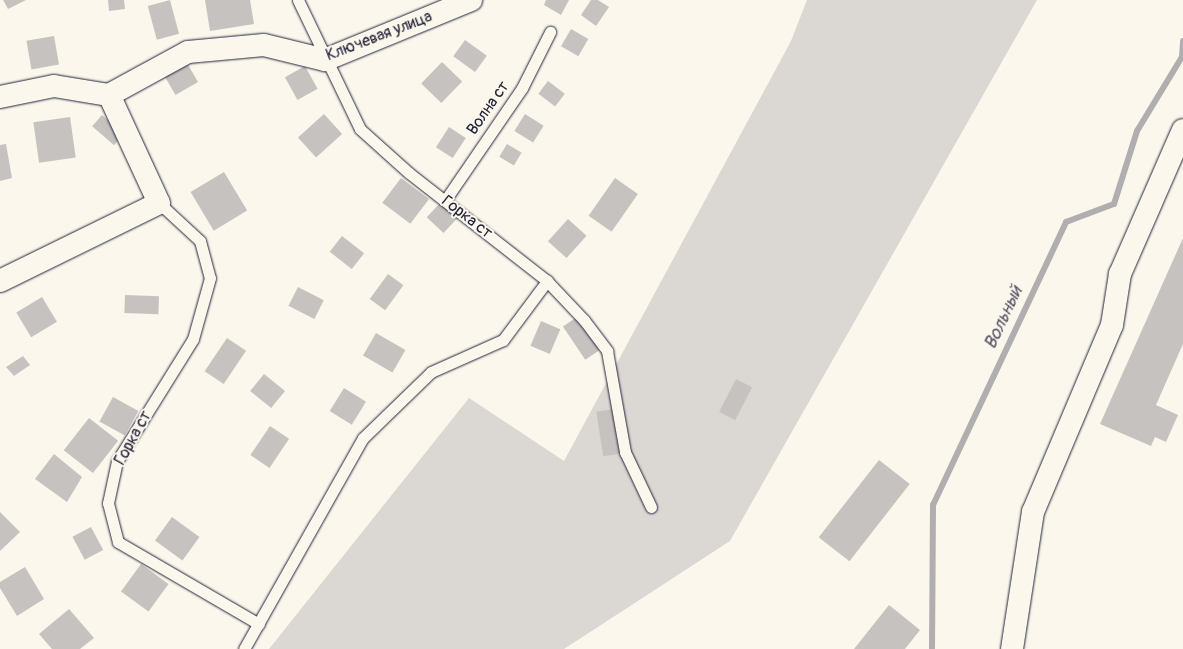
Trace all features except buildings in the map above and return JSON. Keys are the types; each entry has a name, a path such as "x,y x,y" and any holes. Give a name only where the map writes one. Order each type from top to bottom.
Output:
{"street":[{"name":"Ключевая улица","path":"109,95 188,52 264,45 325,60 471,0"},
{"path":"0,97 54,86 109,95"},
{"name":"Горка ст","path":"109,95 160,203"},
{"path":"1012,649 1033,512 1112,325 1120,274 1183,130"},
{"path":"0,281 160,203"}],"lane":[{"name":"Горка ст","path":"298,0 325,60 360,129 410,173 547,281 584,320 607,351 625,452 651,507"},
{"name":"Волна ст","path":"446,200 522,88 550,32"},
{"name":"Горка ст","path":"160,203 200,241 210,278 193,339 117,461 108,504 118,542 259,624"},
{"path":"244,649 363,438 431,372 503,340 547,281"}],"shaded area":[{"path":"807,0 1037,0 730,541 564,649 269,649 469,398 564,461 791,41"}],"waterway":[{"name":"Вольный","path":"932,649 933,505 1066,222 1114,204 1137,131 1182,57 1183,41"}]}
